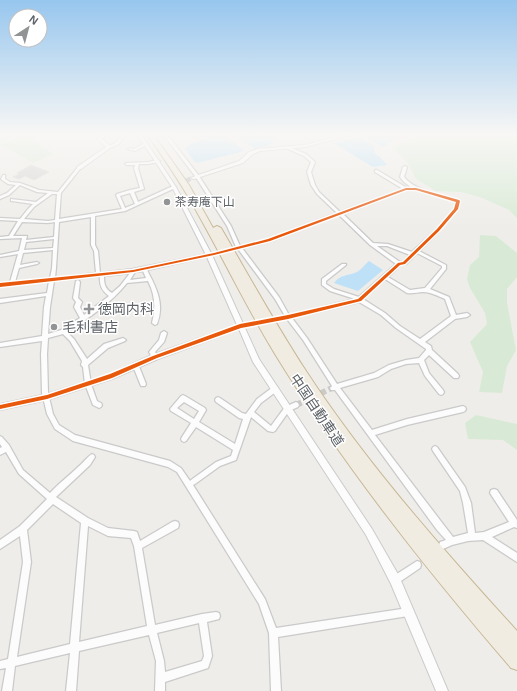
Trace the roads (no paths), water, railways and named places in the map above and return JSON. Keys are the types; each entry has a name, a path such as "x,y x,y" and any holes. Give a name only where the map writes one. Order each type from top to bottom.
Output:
{"highway":[{"name":"中国自動車道","path":"170,166 185,185 276,349 333,434 370,486 421,550 477,618 517,662"},
{"name":"中国自動車道","path":"178,166 193,188 264,313 313,390 383,486 485,608 517,643"}],"street":[{"path":"10,238 21,220 37,203 56,192 82,166"},
{"path":"124,210 118,195 142,189 136,166"},
{"path":"162,166 177,185 212,255 240,326 256,360 369,532 395,580 442,691"},
{"path":"187,166 229,226 238,248 277,298 286,318 306,339 334,387 371,433 452,541"},
{"path":"194,177 228,166"},
{"path":"311,166 309,172 313,185 318,193 372,244 399,264"},
{"path":"405,167 402,177 416,189"},
{"path":"376,171 406,189"},
{"path":"4,176 3,179 9,183 19,184 38,191 56,192"},
{"path":"0,198 8,194 19,184"},
{"path":"0,219 48,222 93,216 124,210 177,185"},
{"path":"238,248 269,240 406,189 416,189 458,200 456,210 438,230 404,263 399,264 359,300 286,318"},
{"path":"56,192 57,221 54,249 56,251 48,307 44,367 45,393 50,414 57,427 65,434 73,438 170,464 179,470 262,602 273,633 276,691"},
{"path":"131,192 137,204"},
{"path":"12,200 37,203"},
{"path":"93,216 93,245 96,251 102,286 105,291 113,296"},
{"path":"0,238 26,237 12,284"},
{"path":"25,241 55,238"},
{"path":"372,244 388,245 431,258 444,266 427,290"},
{"path":"0,256 54,249"},
{"path":"18,267 37,264 40,251"},
{"path":"431,258 438,254"},
{"path":"0,285 133,271 212,255"},
{"path":"344,265 324,280 324,285 332,290 355,297 383,314 398,327 429,348 429,351 456,376"},
{"path":"144,269 158,300 159,312 155,323"},
{"path":"0,345 46,337 63,331 113,296 126,282 133,271"},
{"path":"385,277 409,292 427,290 450,297 454,317"},
{"path":"126,282 149,279"},
{"path":"78,282 75,298 79,302 78,307 83,318"},
{"path":"0,302 50,294"},
{"path":"421,342 454,317 467,315"},
{"path":"0,407 47,397 88,384 136,366 154,357 240,326 250,324"},
{"path":"63,331 72,340 85,361 84,364 88,384 95,403 98,405"},
{"path":"154,357 152,352 162,341 164,333"},
{"path":"84,364 106,346 123,340"},
{"path":"334,387 376,375 394,365 421,360 429,351"},
{"path":"421,360 427,374 441,392"},
{"path":"136,366 143,384"},
{"path":"194,482 218,464 234,458 248,414 259,401 275,390"},
{"path":"218,400 241,416 248,414"},
{"path":"248,414 270,429 273,428 287,409 296,406"},
{"path":"371,433 407,422 463,410"},
{"path":"184,439 194,422 237,449"},
{"path":"0,439 7,447 21,472 52,498 85,521 108,532 134,535 138,546 152,630 160,661 160,691"},
{"path":"0,452 7,447"},
{"path":"434,448 463,490 467,503 472,536"},
{"path":"0,545 23,529 52,498 58,489 85,466 92,457"},
{"path":"443,545 472,536 484,536 516,524 494,493"},
{"path":"71,691 85,521"},
{"path":"138,546 175,525"},
{"path":"7,691 27,562 23,529"},
{"path":"484,536 517,558"},
{"path":"395,580 417,565"},
{"path":"273,633 408,612"},
{"path":"0,665 216,616"},
{"path":"161,678 205,665 208,656 202,618"}],"water":[{"path":"369,261 383,270 358,291 334,283 342,277 358,271"}],"tunnel":[{"path":"180,184 192,178"},
{"path":"250,324 284,318"},
{"path":"296,405 332,388"}],"place":[{"name":"茶寿庵下山","path":"167,202"},
{"name":"徳岡内科","path":"89,309"},
{"name":"毛利書店","path":"54,327"}]}
